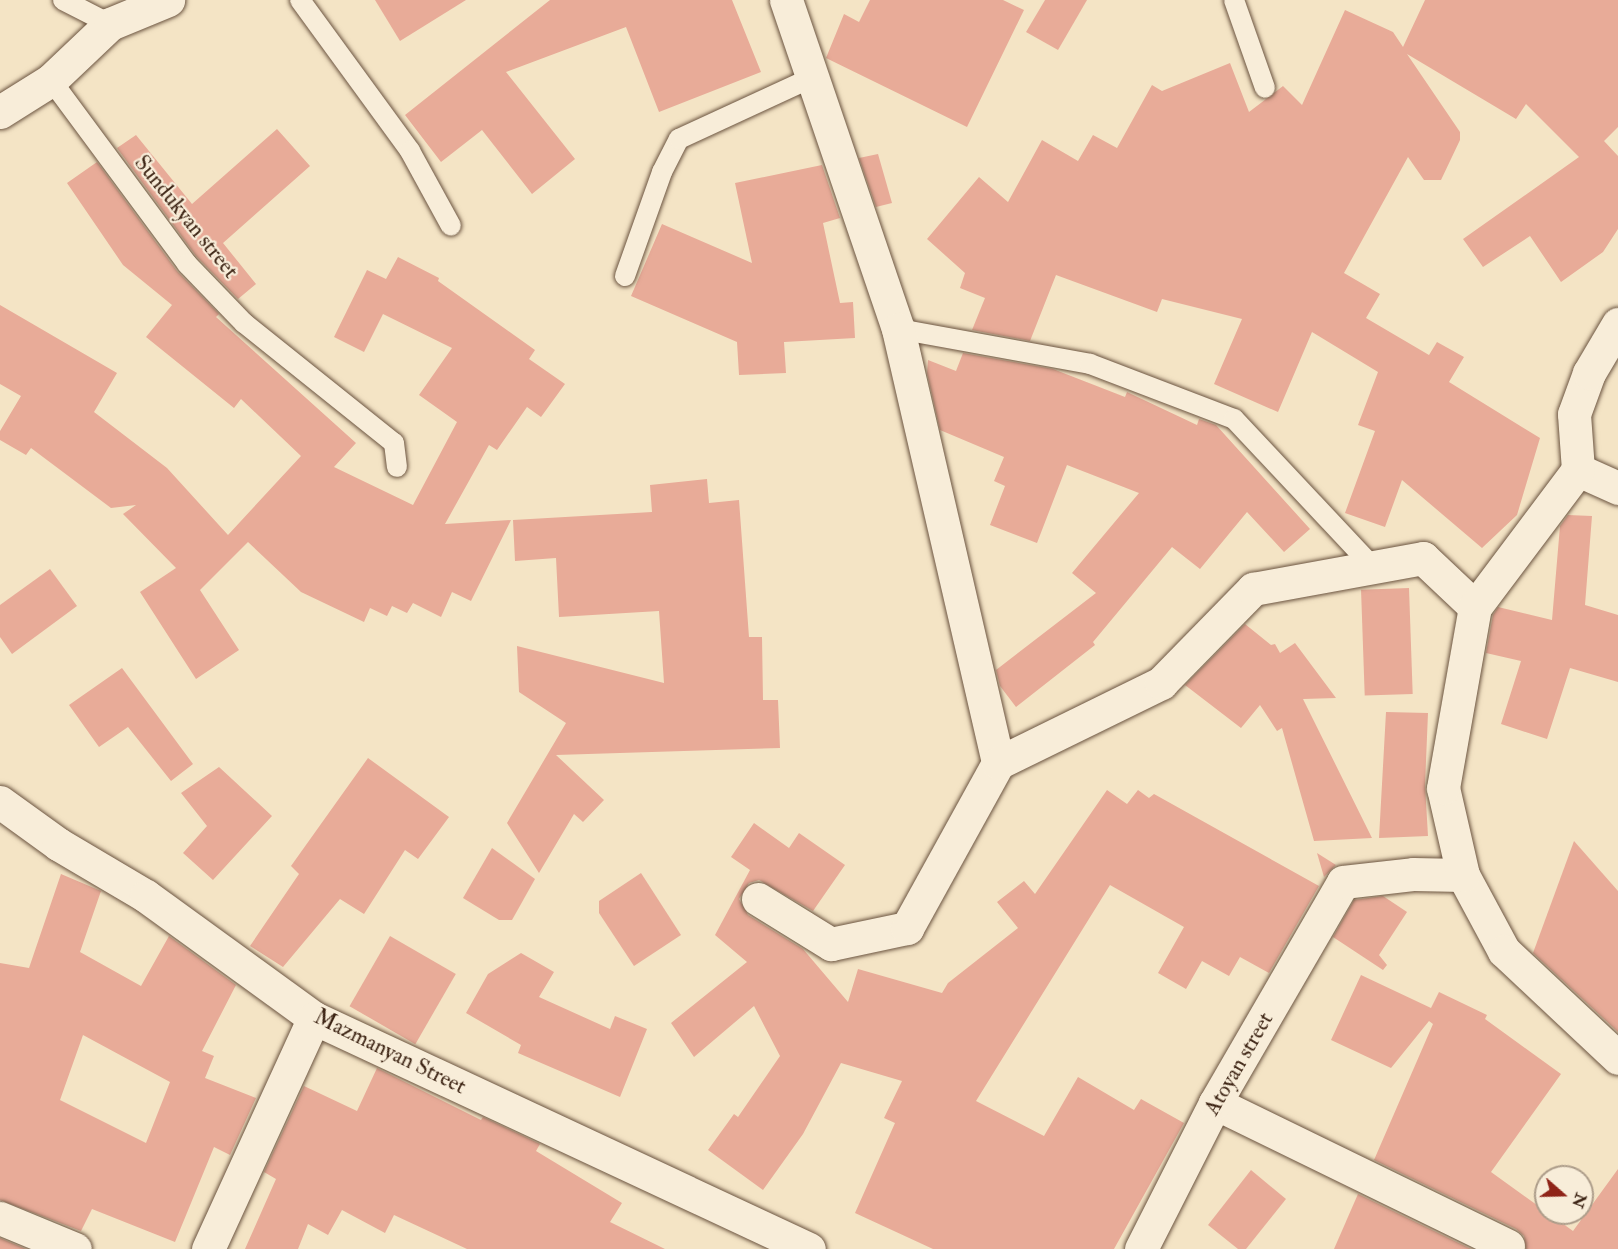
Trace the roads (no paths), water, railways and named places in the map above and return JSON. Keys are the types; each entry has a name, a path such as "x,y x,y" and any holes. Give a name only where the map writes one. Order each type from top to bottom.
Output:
{"street":[{"path":"0,112 51,80 110,24 168,0"},
{"path":"786,0 898,329 998,763"},
{"path":"1618,324 1589,373 1574,414 1578,471 1475,607 1443,788 1463,875 1504,951 1618,1058"},
{"path":"1578,471 1618,488"},
{"path":"758,899 831,944 907,928 998,763 1161,683 1254,590 1423,558 1475,607"},
{"name":"Mazmanyan Street","path":"0,802 58,844 146,896 314,1018 809,1249"},
{"name":"Atoyan street","path":"1142,1249 1215,1103 1343,882 1413,874 1463,875"},
{"path":"208,1249 314,1018"},
{"path":"1215,1103 1508,1246"},
{"path":"0,1218 75,1249"}],"lane":[{"path":"63,0 110,24"},
{"path":"300,0 410,151 451,226"},
{"path":"1234,0 1264,88"},
{"path":"625,276 662,172 679,139 811,78"},
{"name":"Sundukyan street","path":"51,80 187,264 244,323 394,443 397,467"},
{"path":"898,329 1090,364 1234,419 1373,567"}]}
